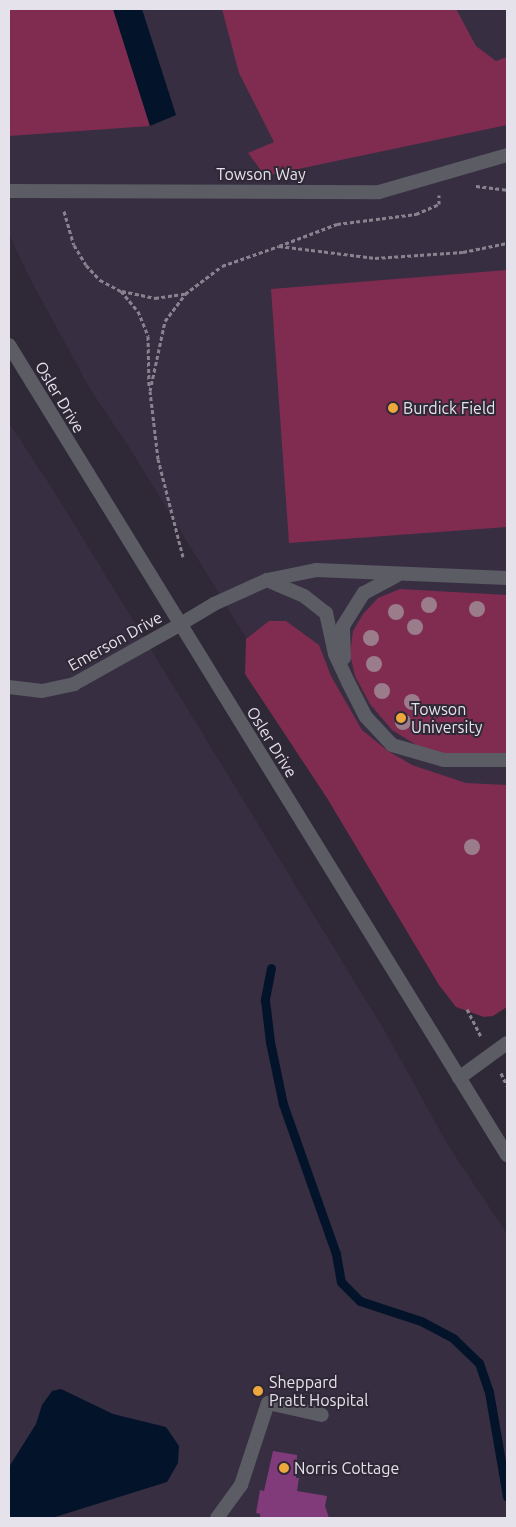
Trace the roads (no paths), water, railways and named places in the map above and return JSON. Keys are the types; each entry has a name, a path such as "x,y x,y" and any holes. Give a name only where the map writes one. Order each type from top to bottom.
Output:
{"street":[{"name":"Towson Way","path":"14,191 378,192 504,156"},
{"name":"Osler Drive","path":"9,345 179,625 507,1155"},
{"name":"Emerson Drive","path":"9,687 42,691 74,684 214,604 267,580 316,570 507,578"},
{"path":"348,682 341,645 343,626 364,593 379,583 402,574"},
{"path":"267,580 304,596 326,614 335,654 348,682 366,717 392,745 444,760 507,760"},
{"path":"459,1078 507,1043"},
{"path":"217,1518 241,1485 268,1402 322,1415"}],"water":[{"path":"113,9 142,9 176,115 150,126"},
{"path":"61,1389 113,1414 166,1427 179,1446 178,1463 167,1482 52,1518 9,1518 9,1467 36,1424 42,1405 52,1391"}],"waterway":[{"path":"271,968 265,1000 270,1042 283,1104 336,1254 341,1282 360,1301 421,1321 453,1338 479,1363 489,1392 507,1496"}],"place":[{"name":"Burdick Field","path":"393,408"},
{"name":"Towson University","path":"401,718"},
{"name":"Sheppard Pratt Hospital","path":"258,1391"},
{"name":"Norris Cottage","path":"284,1468"}]}
